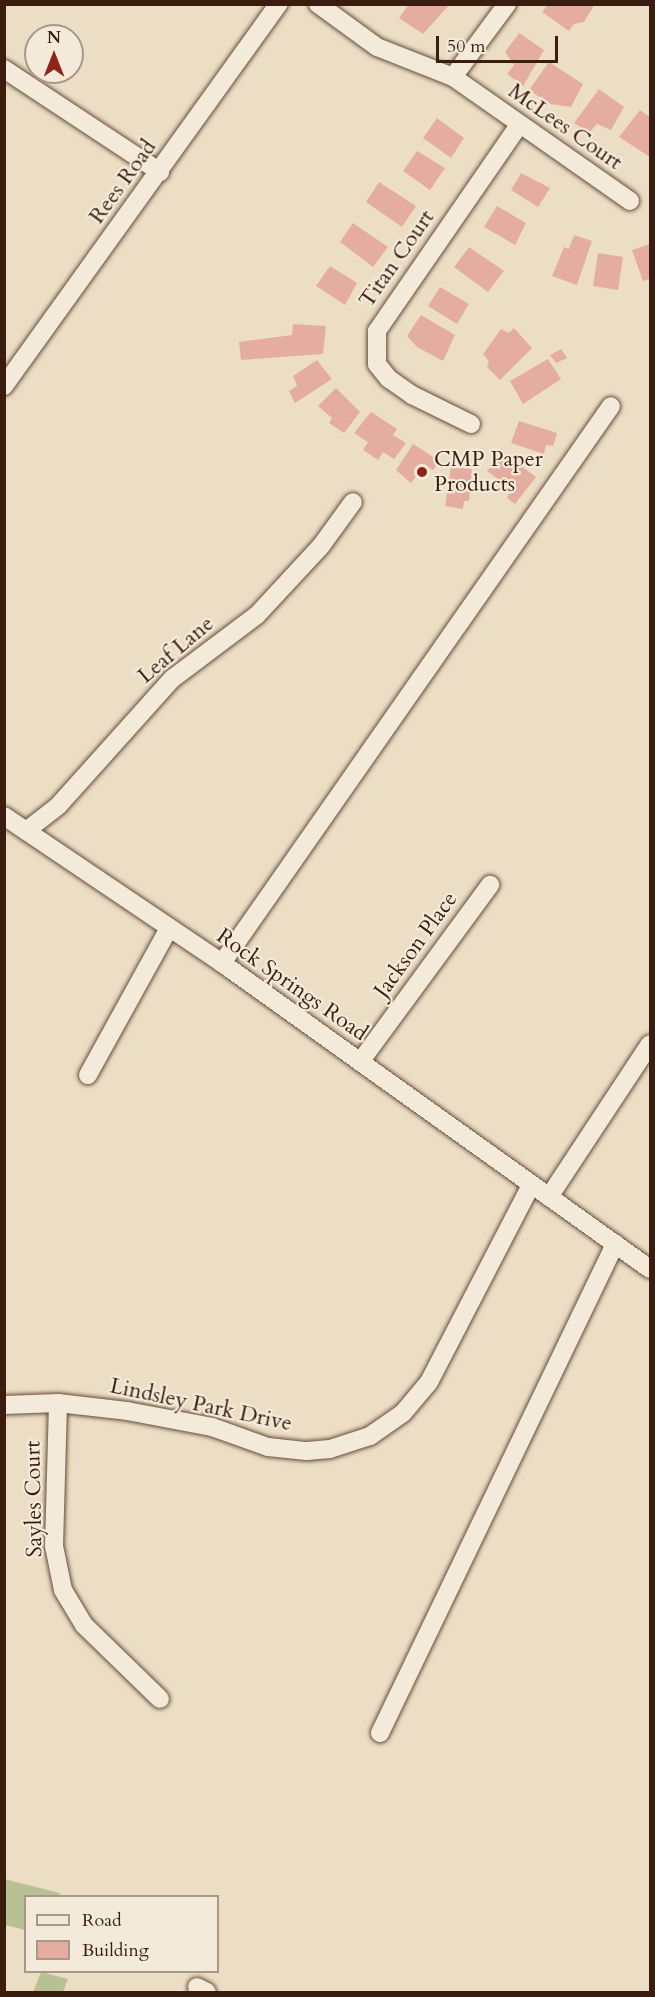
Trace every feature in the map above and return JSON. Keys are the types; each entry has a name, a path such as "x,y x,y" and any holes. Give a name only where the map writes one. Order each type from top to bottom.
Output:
{"street":[{"name":"Rees Road","path":"4,386 279,4"},
{"name":"McLees Court","path":"318,4 377,47 453,77 630,201"},
{"path":"453,77 507,4"},
{"path":"4,69 160,172"},
{"name":"Titan Court","path":"471,424 412,395 389,378 377,364 377,331 519,125"},
{"path":"222,963 611,406"},
{"name":"Leaf Lane","path":"26,831 58,806 172,679 257,615 321,546 353,502"},
{"name":"Rock Springs Road","path":"4,816 222,963 651,1269"},
{"name":"Jackson Place","path":"360,1062 490,885"},
{"path":"88,1075 169,928"},
{"path":"549,1197 651,1044"},
{"name":"Lindsley Park Drive","path":"4,1405 58,1403 127,1411 212,1427 268,1447 330,1449 370,1436 403,1413 429,1382 531,1185"},
{"path":"381,1733 615,1244"},
{"name":"Sayles Court","path":"58,1403 54,1546 63,1590 84,1625 160,1699"}],"green space":[{"path":"4,1879 60,1893 59,1895 24,1895 24,1930 5,1925"},
{"path":"41,1973 68,1979 63,1992 33,1992"}],"building":[{"path":"409,4 450,4 423,34 399,18"},
{"path":"548,4 595,4 584,22 574,24 569,31 542,12"},
{"path":"519,33 544,50 523,86 507,74 514,65 505,52"},
{"path":"549,62 583,84 571,107 550,104 529,90"},
{"path":"599,89 624,107 611,130 597,124 589,133 574,123"},
{"path":"640,110 650,117 650,157 619,137"},
{"path":"437,118 464,138 451,158 423,138"},
{"path":"417,151 445,168 430,190 403,171"},
{"path":"521,173 550,188 538,207 511,190"},
{"path":"379,182 416,206 402,227 366,202"},
{"path":"497,206 526,223 515,245 484,227"},
{"path":"353,223 388,247 373,267 340,242"},
{"path":"574,235 592,241 577,285 552,276 564,247 569,249"},
{"path":"650,244 650,279 643,281 632,250"},
{"path":"469,247 504,271 488,292 454,267"},
{"path":"598,253 623,257 618,290 593,286"},
{"path":"330,266 357,283 345,305 316,286"},
{"path":"440,287 469,304 457,324 428,306"},
{"path":"421,315 455,335 443,361 417,347 407,336"},
{"path":"293,324 326,326 323,354 241,360 239,342 292,335"},
{"path":"514,328 532,348 500,380 487,367 489,362 483,354 501,329 509,333"},
{"path":"561,349 567,358 556,363 550,355"},
{"path":"548,359 561,379 523,404 510,381"},
{"path":"317,360 332,379 295,403 289,391 297,386 293,376"},
{"path":"336,388 360,412 344,433 329,423 332,418 318,406"},
{"path":"371,412 397,429 393,435 406,443 394,459 383,452 378,460 363,450 368,442 354,433"},
{"path":"519,421 557,433 553,446 546,445 544,454 511,443"},
{"path":"413,444 439,461 433,470 425,465 411,483 396,470"},
{"path":"504,453 536,477 515,504 507,498 511,489 487,471"},
{"path":"451,466 472,469 469,501 464,501 463,509 445,506"}],"place":[{"name":"CMP Paper Products","path":"422,472"}]}
